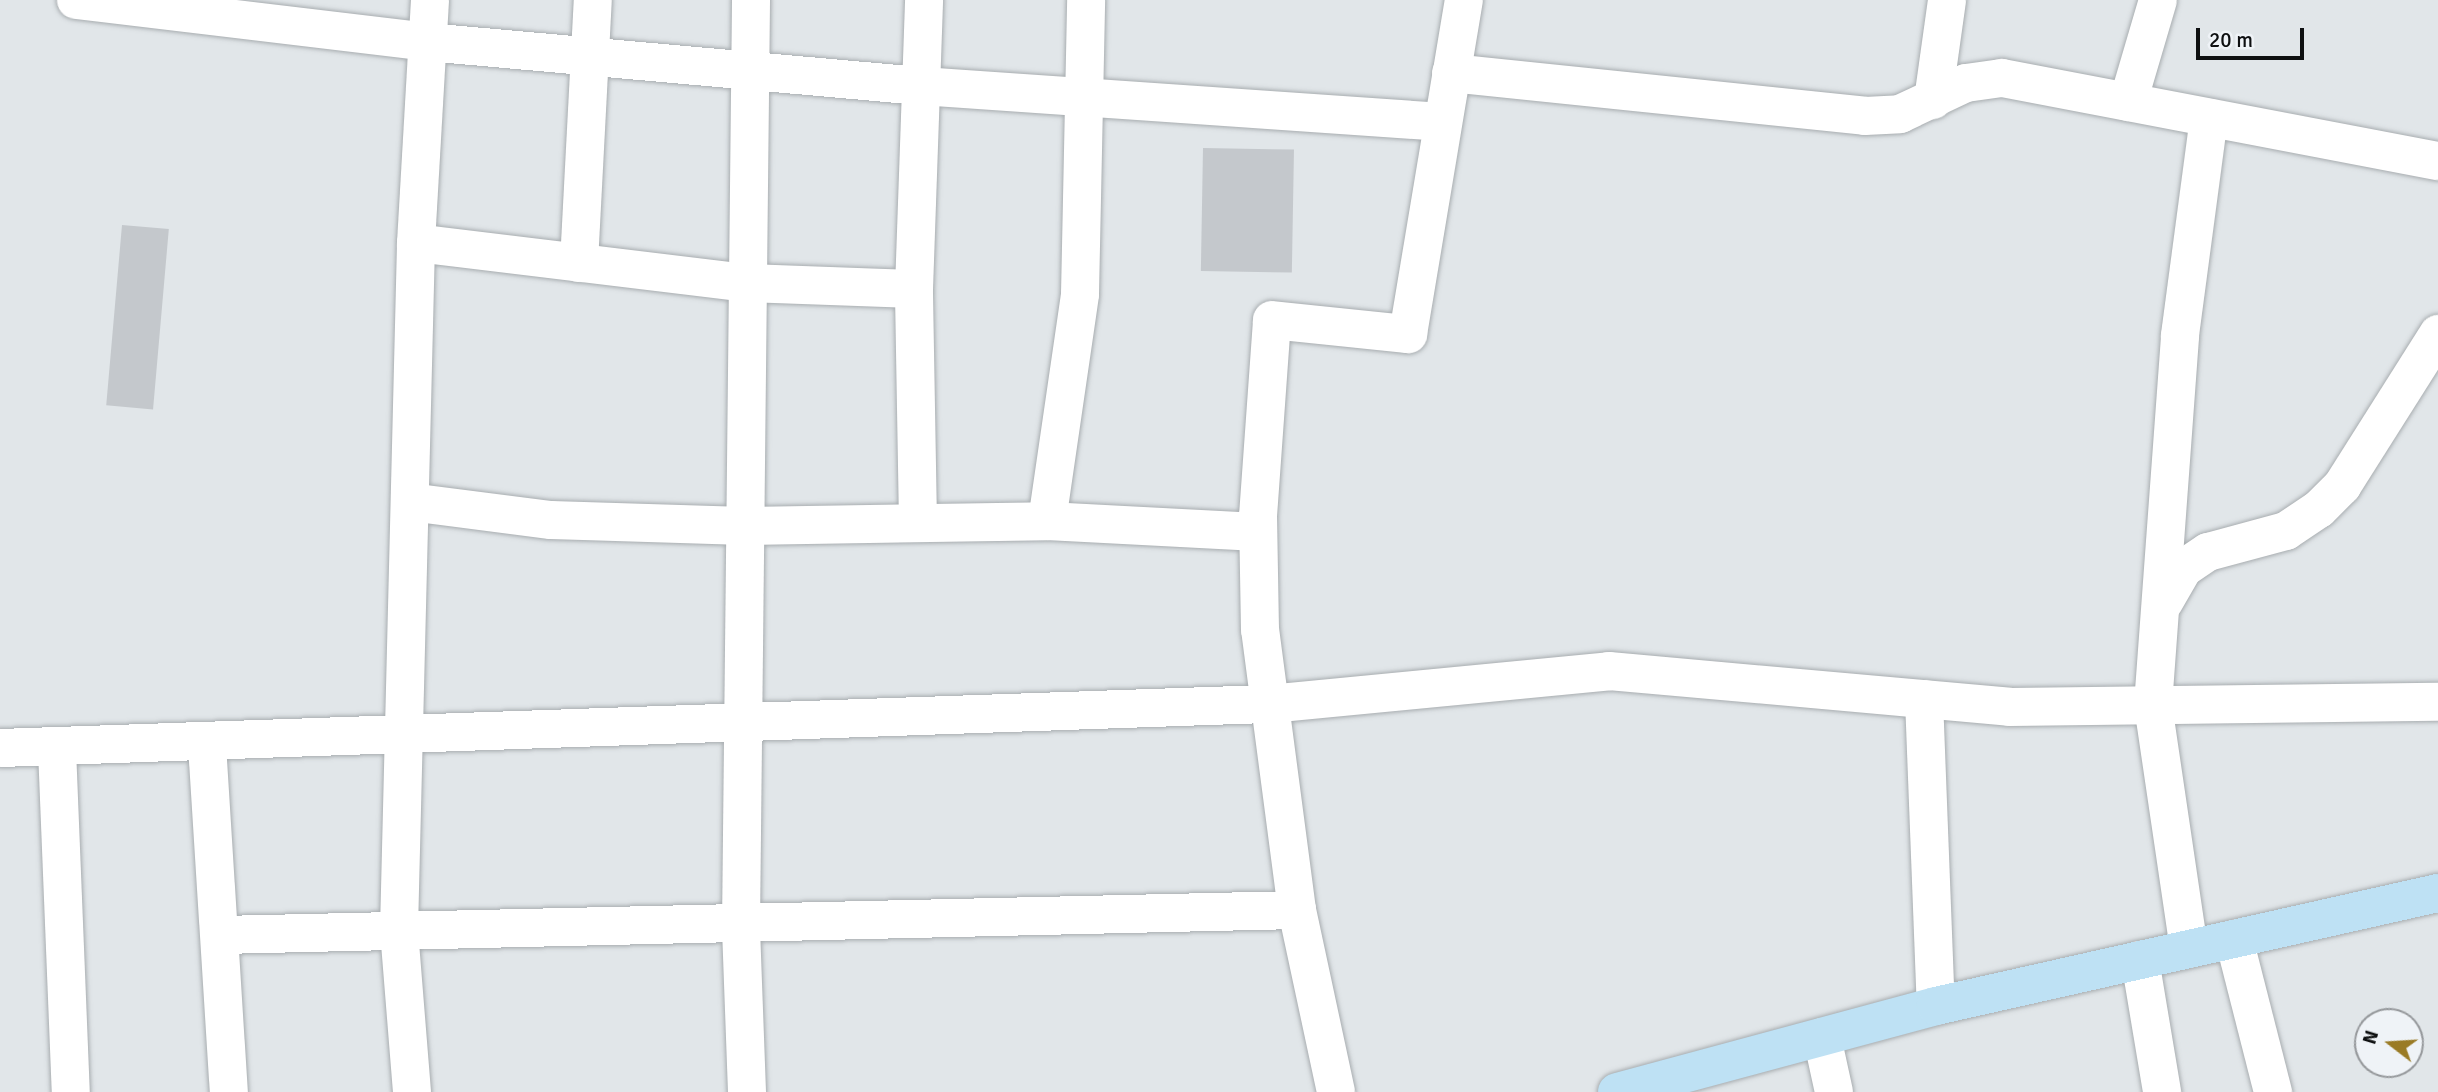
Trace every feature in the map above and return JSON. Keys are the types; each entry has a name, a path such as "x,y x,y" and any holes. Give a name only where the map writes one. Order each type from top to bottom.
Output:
{"main road":[{"path":"1617,1092 1936,1006 2438,893"}],"street":[{"path":"76,0 427,42 590,53 921,86 1443,122"},
{"path":"412,1092 399,930 416,243 430,0"},
{"path":"579,263 593,0"},
{"path":"747,1092 741,926 751,0"},
{"path":"918,523 914,289 924,0"},
{"path":"1047,521 1080,294 1086,0"},
{"path":"1336,1092 1297,910 1269,704 1258,532 1272,320 1408,334 1464,0"},
{"path":"1933,100 1947,0"},
{"path":"2128,102 2158,0"},
{"path":"1451,73 1865,117 1900,114 1966,83 2002,78 2438,161"},
{"path":"2189,950 2153,705 2164,602 2180,335 2209,118"},
{"path":"416,243 747,283 914,289"},
{"path":"2164,602 2184,568 2208,552 2286,531 2319,509 2342,486 2438,334"},
{"path":"410,502 551,520 745,526 1047,521 1258,532"},
{"path":"0,748 207,745 405,732 1269,704 1609,671 2009,707 2438,702"},
{"path":"1924,699 1936,1006"},
{"path":"207,745 229,1092"},
{"path":"57,748 71,1092"},
{"path":"221,935 741,926 1297,910"},
{"path":"2234,939 2273,1092"},
{"path":"2140,960 2162,1092"},
{"path":"1822,1037 1834,1092"}],"building":[{"path":"1203,148 1294,150 1292,273 1201,271"},
{"path":"122,225 169,229 153,409 106,405"}]}
